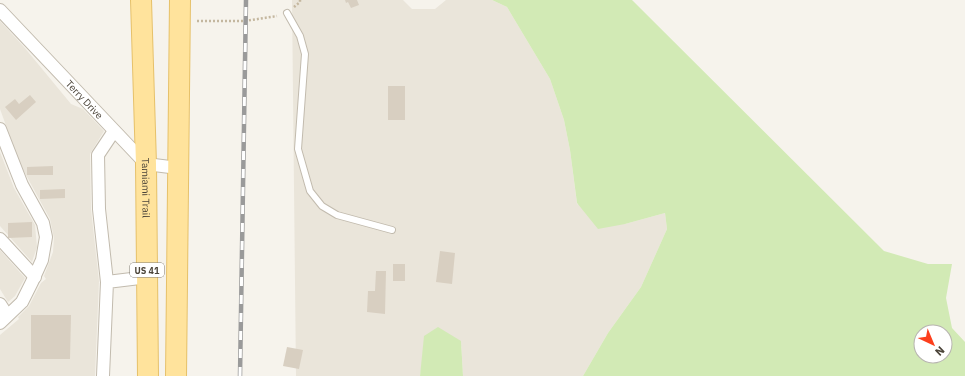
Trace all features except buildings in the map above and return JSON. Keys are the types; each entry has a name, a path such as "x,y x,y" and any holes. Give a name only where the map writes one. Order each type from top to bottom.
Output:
{"main road":[{"name":"Tamiami Trail","path":"141,0 146,164 148,376"},
{"name":"US 41","path":"176,376 180,0"}],"street":[{"name":"Terry Drive","path":"0,10 146,164"},
{"path":"0,129 22,185 43,223 45,249 35,277 22,302 4,319 0,304"},
{"path":"103,376 107,282 99,209 98,155 114,131"},
{"path":"146,164 178,168"},
{"path":"0,239 35,277"},
{"path":"107,282 148,277"}],"lane":[{"path":"287,13 300,36 305,54 298,149 310,191 322,206 337,215 392,230"}],"path":[{"path":"180,21 245,21 287,13 300,2 300,0"}],"shaded area":[{"path":"292,0 403,0 412,9 435,9 446,0 492,0 507,7 550,79 564,120 570,150 577,204 625,224 665,213 667,229 641,287 608,333 583,376 463,376 461,341 423,360 420,376 296,376"},
{"path":"0,21 24,47 71,104 83,109 104,131 90,154 91,209 99,281 95,376 0,376 0,335 19,319 18,317 29,306 41,283 46,279 44,276 53,252 54,238 50,219 20,164 0,109"},
{"path":"0,152 14,188 35,225 37,247 32,262 0,226"},
{"path":"0,250 25,278 15,296 8,302 0,289"}],"green space":[{"path":"492,0 632,0 884,251 928,264 952,264 946,298 951,324 913,324 913,364 953,364 953,329 965,342 965,376 583,376 608,333 641,287 667,229 665,213 625,224 598,229 577,203 570,150 564,120 550,79 507,7"},
{"path":"438,327 461,341 463,376 420,376 424,336"}],"railway":[{"path":"240,376 246,0"}]}
